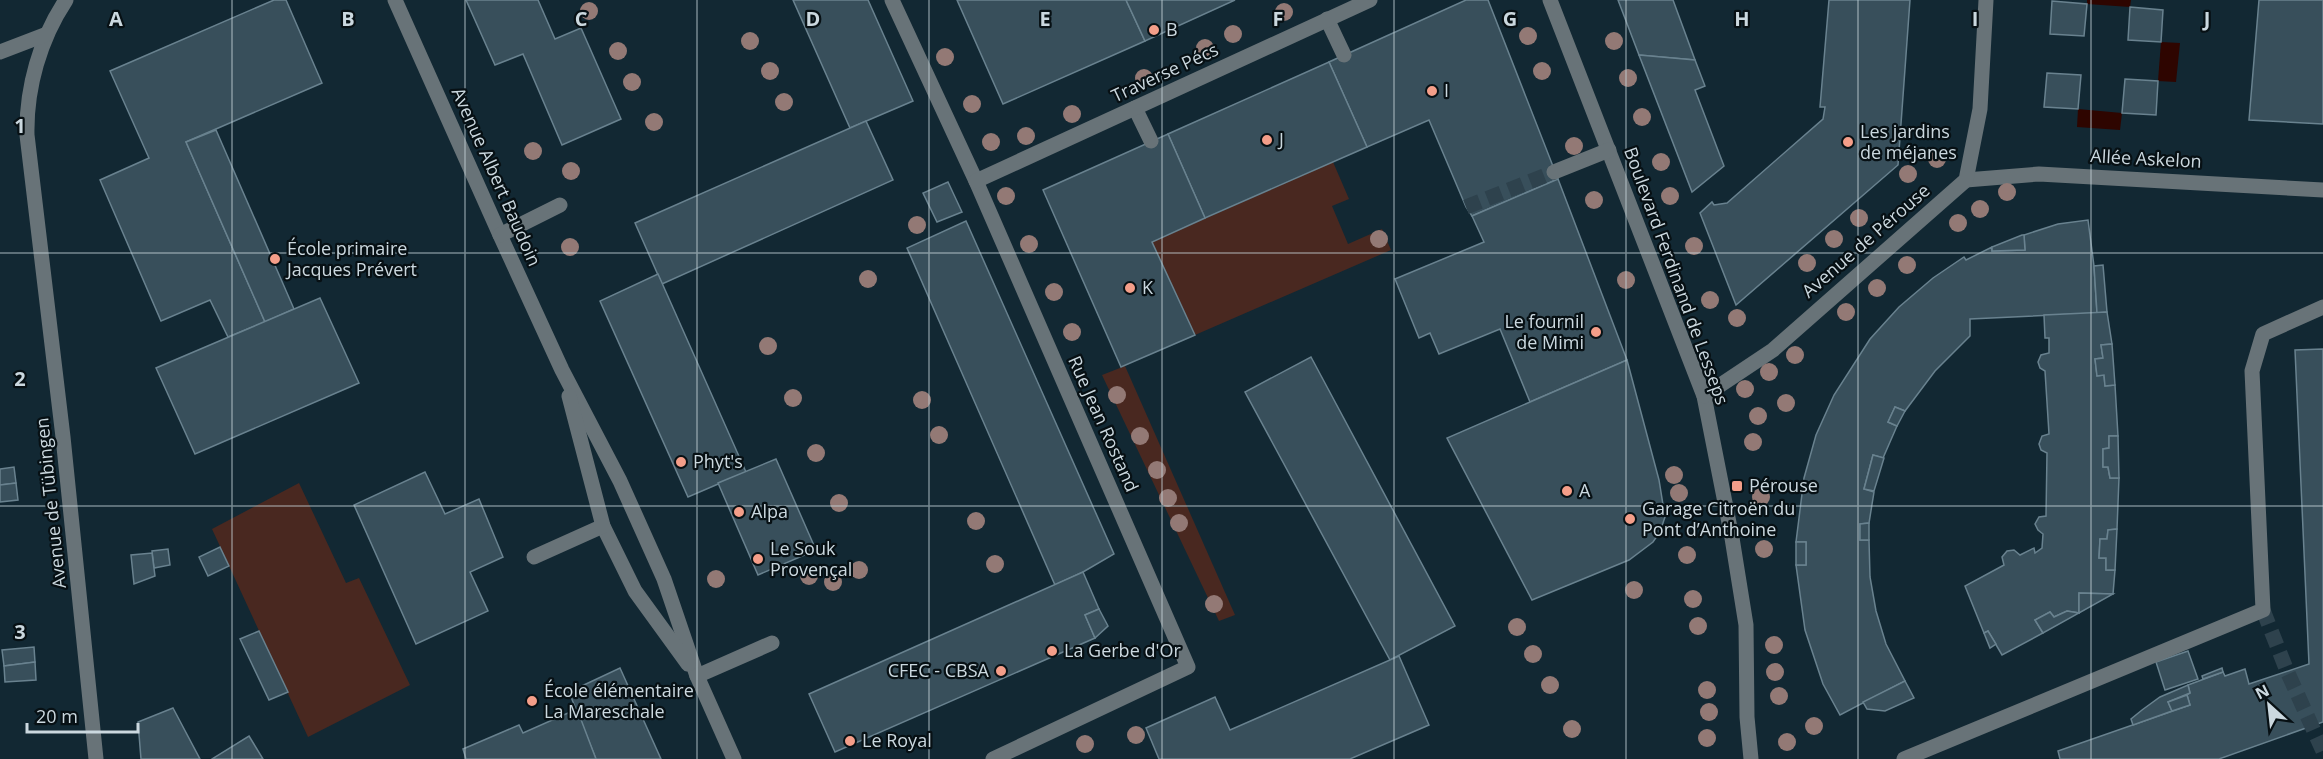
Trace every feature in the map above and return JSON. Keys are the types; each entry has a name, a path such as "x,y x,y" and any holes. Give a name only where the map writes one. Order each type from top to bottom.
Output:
{"street":[{"name":"Avenue de Tübingen","path":"66,0 47,34 33,79 27,109 27,135 63,437 96,759"},
{"name":"Avenue Albert Baudoin","path":"395,0 562,370 620,481 654,557 697,676 734,759"},
{"name":"Rue Jean Rostand","path":"892,0 976,181 1188,667 993,759"},
{"name":"Traverse Pécs","path":"976,181 1370,0"},
{"name":"Boulevard Ferdinand de Lesseps","path":"1551,0 1704,396 1732,538 1746,625 1747,717 1751,759"},
{"path":"1966,180 1980,109 1986,0"},
{"path":"1327,19 1344,55"},
{"path":"0,52 47,34"},
{"path":"1135,108 1151,141"},
{"path":"1554,172 1609,150"},
{"name":"Allée Askelon","path":"1966,180 2039,174 2323,190"},
{"name":"Avenue de Pérouse","path":"1704,396 1773,350 1966,180"},
{"path":"500,235 560,205"},
{"path":"1904,759 2263,610 2252,370 2263,333 2323,307"},
{"name":"Avenue Albert Baudoin","path":"562,370 603,526 635,591 697,676"},
{"path":"534,557 603,526"},
{"path":"697,676 772,643"},
{"name":"Boulevard Ferdinand de Lesseps","path":"1740,759 1747,717"}],"shaded area":[{"path":"2087,0 2131,0 2130,7 2087,4"},
{"path":"2161,42 2180,43 2176,82 2158,81"},
{"path":"2078,109 2122,113 2120,130 2077,127"},
{"path":"1333,162 1349,199 1332,206 1348,244 1382,229 1391,250 1195,335 1152,242"},
{"path":"1125,366 1235,615 1219,621 1102,375"},
{"path":"299,483 346,583 359,578 410,685 308,737 212,529"}],"building":[{"path":"274,0 286,0 322,83 186,142 265,322 228,337 210,300 161,321 100,180 149,158 110,71"},
{"path":"466,0 538,0 555,39 581,28 621,119 562,145 523,54 495,65"},
{"path":"793,0 868,0 913,101 850,128"},
{"path":"957,0 1126,0 1145,41 1003,104"},
{"name":"B","path":"1126,0 1235,0 1145,41"},
{"name":"I","path":"1466,0 1488,0 1558,179 1472,216 1429,120 1367,147 1329,62"},
{"path":"1618,0 1673,0 1695,60 1639,55"},
{"name":"Les jardins de méjanes","path":"1829,0 1910,0 1898,165 1736,305 1700,213 1712,202 1714,205 1727,203 1823,119 1825,107 1820,107"},
{"path":"2259,0 2323,0 2323,124 2249,120"},
{"path":"2052,1 2087,4 2084,36 2050,34"},
{"path":"2130,7 2163,10 2161,42 2128,40"},
{"path":"1639,55 1695,60 1705,86 1695,90 1724,166 1692,192"},
{"name":"J","path":"1329,62 1367,147 1205,218 1168,134"},
{"path":"2047,73 2081,75 2078,109 2044,107"},
{"path":"2125,79 2158,81 2156,115 2122,113"},
{"path":"866,121 893,180 662,284 635,223"},
{"path":"216,130 294,309 265,322 186,142"},
{"name":"K","path":"1168,134 1205,218 1152,242 1195,335 1121,367 1043,190"},
{"path":"1558,179 1627,360 1530,402 1500,329 1439,354 1430,333 1419,338 1395,279 1484,242 1472,216"},
{"path":"948,182 962,212 937,222 923,193"},
{"path":"2088,220 2097,313 1970,319 1970,336 1935,371 1905,411 1895,407 1888,422 1897,426 1883,458 1873,455 1864,489 1874,492 1869,523 1860,524 1860,540 1869,540 1870,577 1876,611 1886,644 1905,681 1840,715 1823,684 1805,630 1796,565 1806,565 1806,542 1796,542 1804,478 1816,435 1834,395 1870,339 1899,307 1933,278 1964,257 1966,260 1992,247 1992,251 2025,250 2024,235 2058,224"},
{"path":"966,221 1114,554 1055,585 907,248"},
{"path":"2024,235 2025,250 1992,251 1992,247"},
{"path":"2103,265 2107,312 2097,313 2094,266"},
{"path":"658,274 746,472 688,497 600,301"},
{"path":"320,298 359,383 195,454 156,368"},
{"path":"2107,312 2112,344 2101,345 2103,358 2095,359 2097,376 2104,375 2105,386 2115,385 2118,436 2109,436 2109,448 2103,449 2103,467 2108,467 2110,478 2119,478 2117,529 2108,530 2107,539 2100,539 2099,558 2106,558 2106,570 2115,570 2113,594 2079,593 2079,613 2067,611 2054,617 2050,612 2035,620 2043,633 2002,655 1988,631 1984,633 1965,586 2004,565 2002,557 2007,551 2014,550 2020,555 2034,548 2035,553 2042,548 2043,534 2035,524 2039,517 2046,516 2047,453 2041,450 2039,444 2042,436 2049,434 2045,371 2040,368 2038,362 2041,355 2049,353 2049,338 2045,338 2044,315"},
{"path":"2112,344 2115,385 2105,386 2104,375 2097,376 2095,359 2103,358 2101,345"},
{"path":"2323,349 2323,722 2219,759 2060,759 2058,751 2190,705 2187,695 2190,693 2188,685 2223,672 2225,676 2245,669 2249,684 2309,664 2295,350"},
{"path":"1311,357 1455,626 1390,660 1245,392"},
{"name":"A","path":"1627,360 1659,480 1665,517 1660,532 1653,542 1629,560 1532,600 1447,438"},
{"path":"1895,407 1905,411 1897,426 1888,422"},
{"path":"2109,436 2118,436 2119,478 2110,478 2108,467 2103,467 2103,449 2109,448"},
{"path":"1873,455 1884,458 1874,491 1864,489"},
{"path":"776,459 816,550 758,575 718,483"},
{"path":"14,467 16,483 0,485 0,469"},
{"path":"425,472 445,514 479,499 503,557 470,572 488,611 416,644 354,505"},
{"path":"16,483 18,500 0,502 0,485"},
{"path":"1869,523 1869,540 1860,540 1860,524"},
{"path":"2117,529 2115,570 2106,570 2106,558 2099,558 2100,539 2107,539 2108,530"},
{"path":"1796,542 1806,542 1806,565 1796,565"},
{"path":"220,547 229,566 208,576 199,557"},
{"path":"168,549 170,565 154,568 152,551"},
{"path":"152,553 155,576 134,584 131,555"},
{"path":"1083,572 1099,609 1085,615 1095,638 835,752 809,694"},
{"path":"2079,593 2113,594 2079,613"},
{"path":"1099,609 1108,626 1095,638 1085,615"},
{"path":"2067,611 2079,613 2043,633 2035,620 2050,612 2054,617"},
{"path":"259,631 288,692 269,700 240,639"},
{"path":"1988,631 1996,644 1990,648 1984,633"},
{"path":"34,647 35,662 4,666 2,650"},
{"path":"2188,651 2198,679 2165,690 2156,662"},
{"path":"1399,656 1429,725 1350,759 1159,759 1146,728 1215,697 1230,730"},
{"path":"35,662 36,680 5,682 4,666"},
{"path":"620,668 661,759 596,759 569,692"},
{"path":"2222,668 2223,672 2203,679 2202,676"},
{"path":"1905,681 1914,698 1885,711 1867,709 1863,702"},
{"path":"2188,685 2190,693 2168,702 2172,711 2133,725 2131,719 2142,710 2160,697"},
{"path":"2187,695 2190,705 2172,711 2168,702"},
{"path":"173,708 200,759 141,759 138,722"},
{"path":"577,709 596,759 466,759 463,749 519,725 523,733"},
{"path":"249,736 263,759 212,759"}],"tunnel":[{"path":"1466,207 1554,172"},
{"path":"2263,610 2287,671 2323,751"}],"place":[{"name":"B","path":"1154,30"},
{"name":"I","path":"1432,91"},
{"name":"J","path":"1267,140"},
{"name":"Les jardins de méjanes","path":"1848,142"},
{"name":"École primaire Jacques Prévert","path":"275,259"},
{"name":"K","path":"1130,288"},
{"name":"Le fournil de Mimi","path":"1596,332"},
{"name":"Phyt's","path":"681,462"},
{"name":"Pérouse","path":"1737,486"},
{"name":"A","path":"1567,491"},
{"name":"Alpa","path":"739,512"},
{"name":"Garage Citroën du Pont d’Anthoine","path":"1630,519"},
{"name":"Le Souk Provençal","path":"758,559"},
{"name":"La Gerbe d'Or","path":"1052,651"},
{"name":"CFEC - CBSA","path":"1001,671"},
{"name":"École élémentaire La Mareschale","path":"532,701"},
{"name":"Le Royal","path":"850,741"}]}
